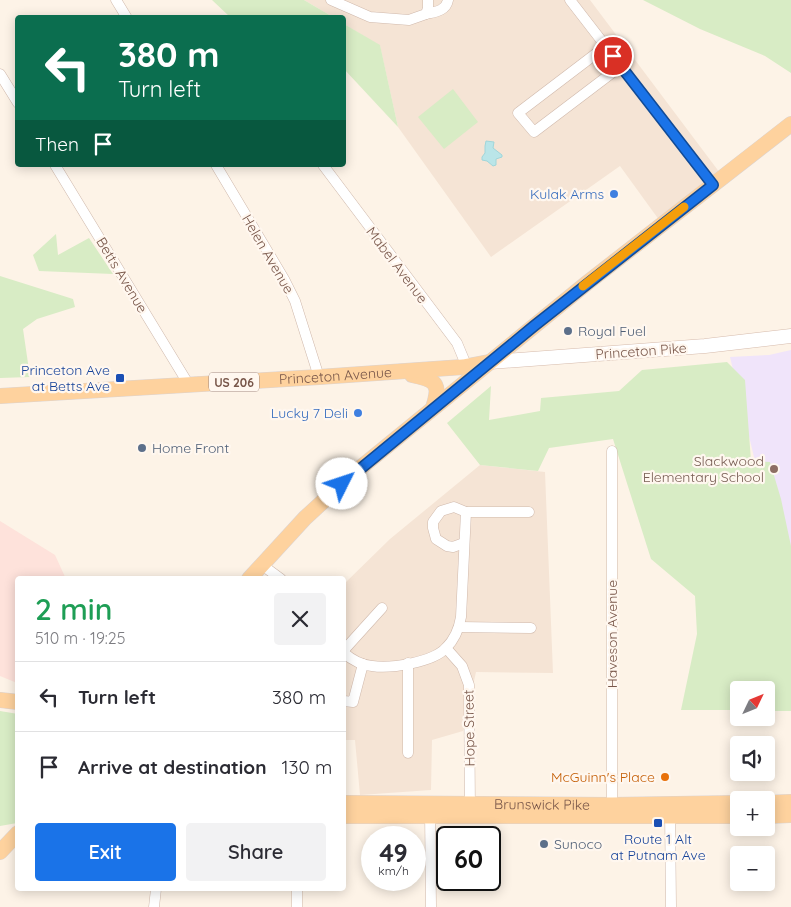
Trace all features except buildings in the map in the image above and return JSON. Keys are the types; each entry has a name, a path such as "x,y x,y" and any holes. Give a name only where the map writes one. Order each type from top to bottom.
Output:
{"main road":[{"name":"US 206","path":"252,576 329,495 587,283 791,124"},
{"name":"Princeton Pike","path":"490,362 713,346 791,336"},
{"name":"Princeton Avenue","path":"0,396 396,372 467,366 490,362"},
{"path":"396,372 432,381 437,392 433,408"},
{"path":"0,700 15,702"},
{"path":"775,803 791,802"},
{"name":"Brunswick Pike","path":"346,803 430,810"},
{"name":"Brunswick Pike","path":"346,816 430,810 670,810 730,804"},
{"name":"Brunswick Pike","path":"670,810 730,815"},
{"path":"775,816 791,816"},
{"path":"0,830 15,831"},
{"path":"0,852 15,834"}],"street":[{"path":"116,0 125,15"},
{"path":"331,0 370,17 409,20 442,9 448,0"},
{"path":"426,14 428,0"},
{"path":"570,0 713,185"},
{"path":"606,46 518,113 534,132 621,66"},
{"path":"0,74 15,98"},
{"name":"Betts Avenue","path":"56,167 189,385"},
{"name":"Helen Avenue","path":"217,167 284,278 295,301 319,377"},
{"name":"Mabel Avenue","path":"325,167 457,343 467,366"},
{"name":"Haveson Avenue","path":"612,451 612,811"},
{"path":"464,543 453,547 441,544 436,539 433,528 436,515 454,507 466,512 529,512"},
{"path":"346,653 363,664 385,667 427,659 446,648 452,641 459,627 461,617 466,512"},
{"path":"262,565 278,576"},
{"path":"346,650 382,608"},
{"path":"459,627 531,628"},
{"name":"Hope Street","path":"446,648 462,666 469,685 470,810"},
{"path":"408,663 408,753"},
{"path":"346,701 353,702 363,664"},
{"path":"430,810 430,907"},
{"path":"670,810 671,907"},
{"path":"154,907 156,891"},
{"path":"297,891 297,907"}],"shaded area":[{"path":"304,0 590,0 723,177 662,224 620,166 491,257 398,127 380,46 346,25 346,15 330,15"},
{"name":"Slackwood Elementary School","path":"791,350 791,581 784,582 730,357 769,355"},
{"path":"480,465 545,472 553,673 476,672 463,731 432,740 431,790 360,795 355,740 346,740 346,582 390,539"},
{"path":"0,521 55,555 65,576 15,576 15,682 0,676"}],"green space":[{"path":"212,0 304,0 330,15 228,15"},
{"path":"643,0 791,0 791,73 765,56 700,29"},
{"path":"346,25 380,45 398,127 346,71"},
{"path":"453,89 478,122 444,149 418,117"},
{"path":"56,234 58,255 89,238 113,274 39,271 33,255"},
{"path":"0,276 73,299 75,307 37,319 23,329 30,377 0,378"},
{"path":"727,362 745,380 751,461 770,462 781,499 791,546 791,711 775,711 775,681 730,681 730,710 681,710 697,634 695,596 651,559 613,439 549,448 538,471 480,465 447,423 491,386 489,420 540,411 541,398 619,391 642,370"},
{"path":"0,711 15,714 15,823 0,826"}],"water":[{"path":"486,141 494,142 493,148 502,155 502,157 496,159 496,165 493,166 487,161 482,160"}],"slow traffic":[{"path":"583,286 684,207"}],"place":[{"name":"Kulak Arms","path":"614,194"},
{"name":"Royal Fuel","path":"568,331"},
{"name":"Princeton Ave at Betts Ave","path":"120,378"},
{"name":"Lucky 7 Deli","path":"358,413"},
{"name":"Home Front","path":"142,448"},
{"name":"Slackwood Elementary School","path":"774,469"},
{"name":"McGuinn's Place","path":"665,777"},
{"name":"Route 1 Alt at Putnam Ave","path":"658,823"},
{"name":"Sunoco","path":"544,844"}],"route":[{"path":"342,484 354,472 587,283 713,185 613,56"}]}
